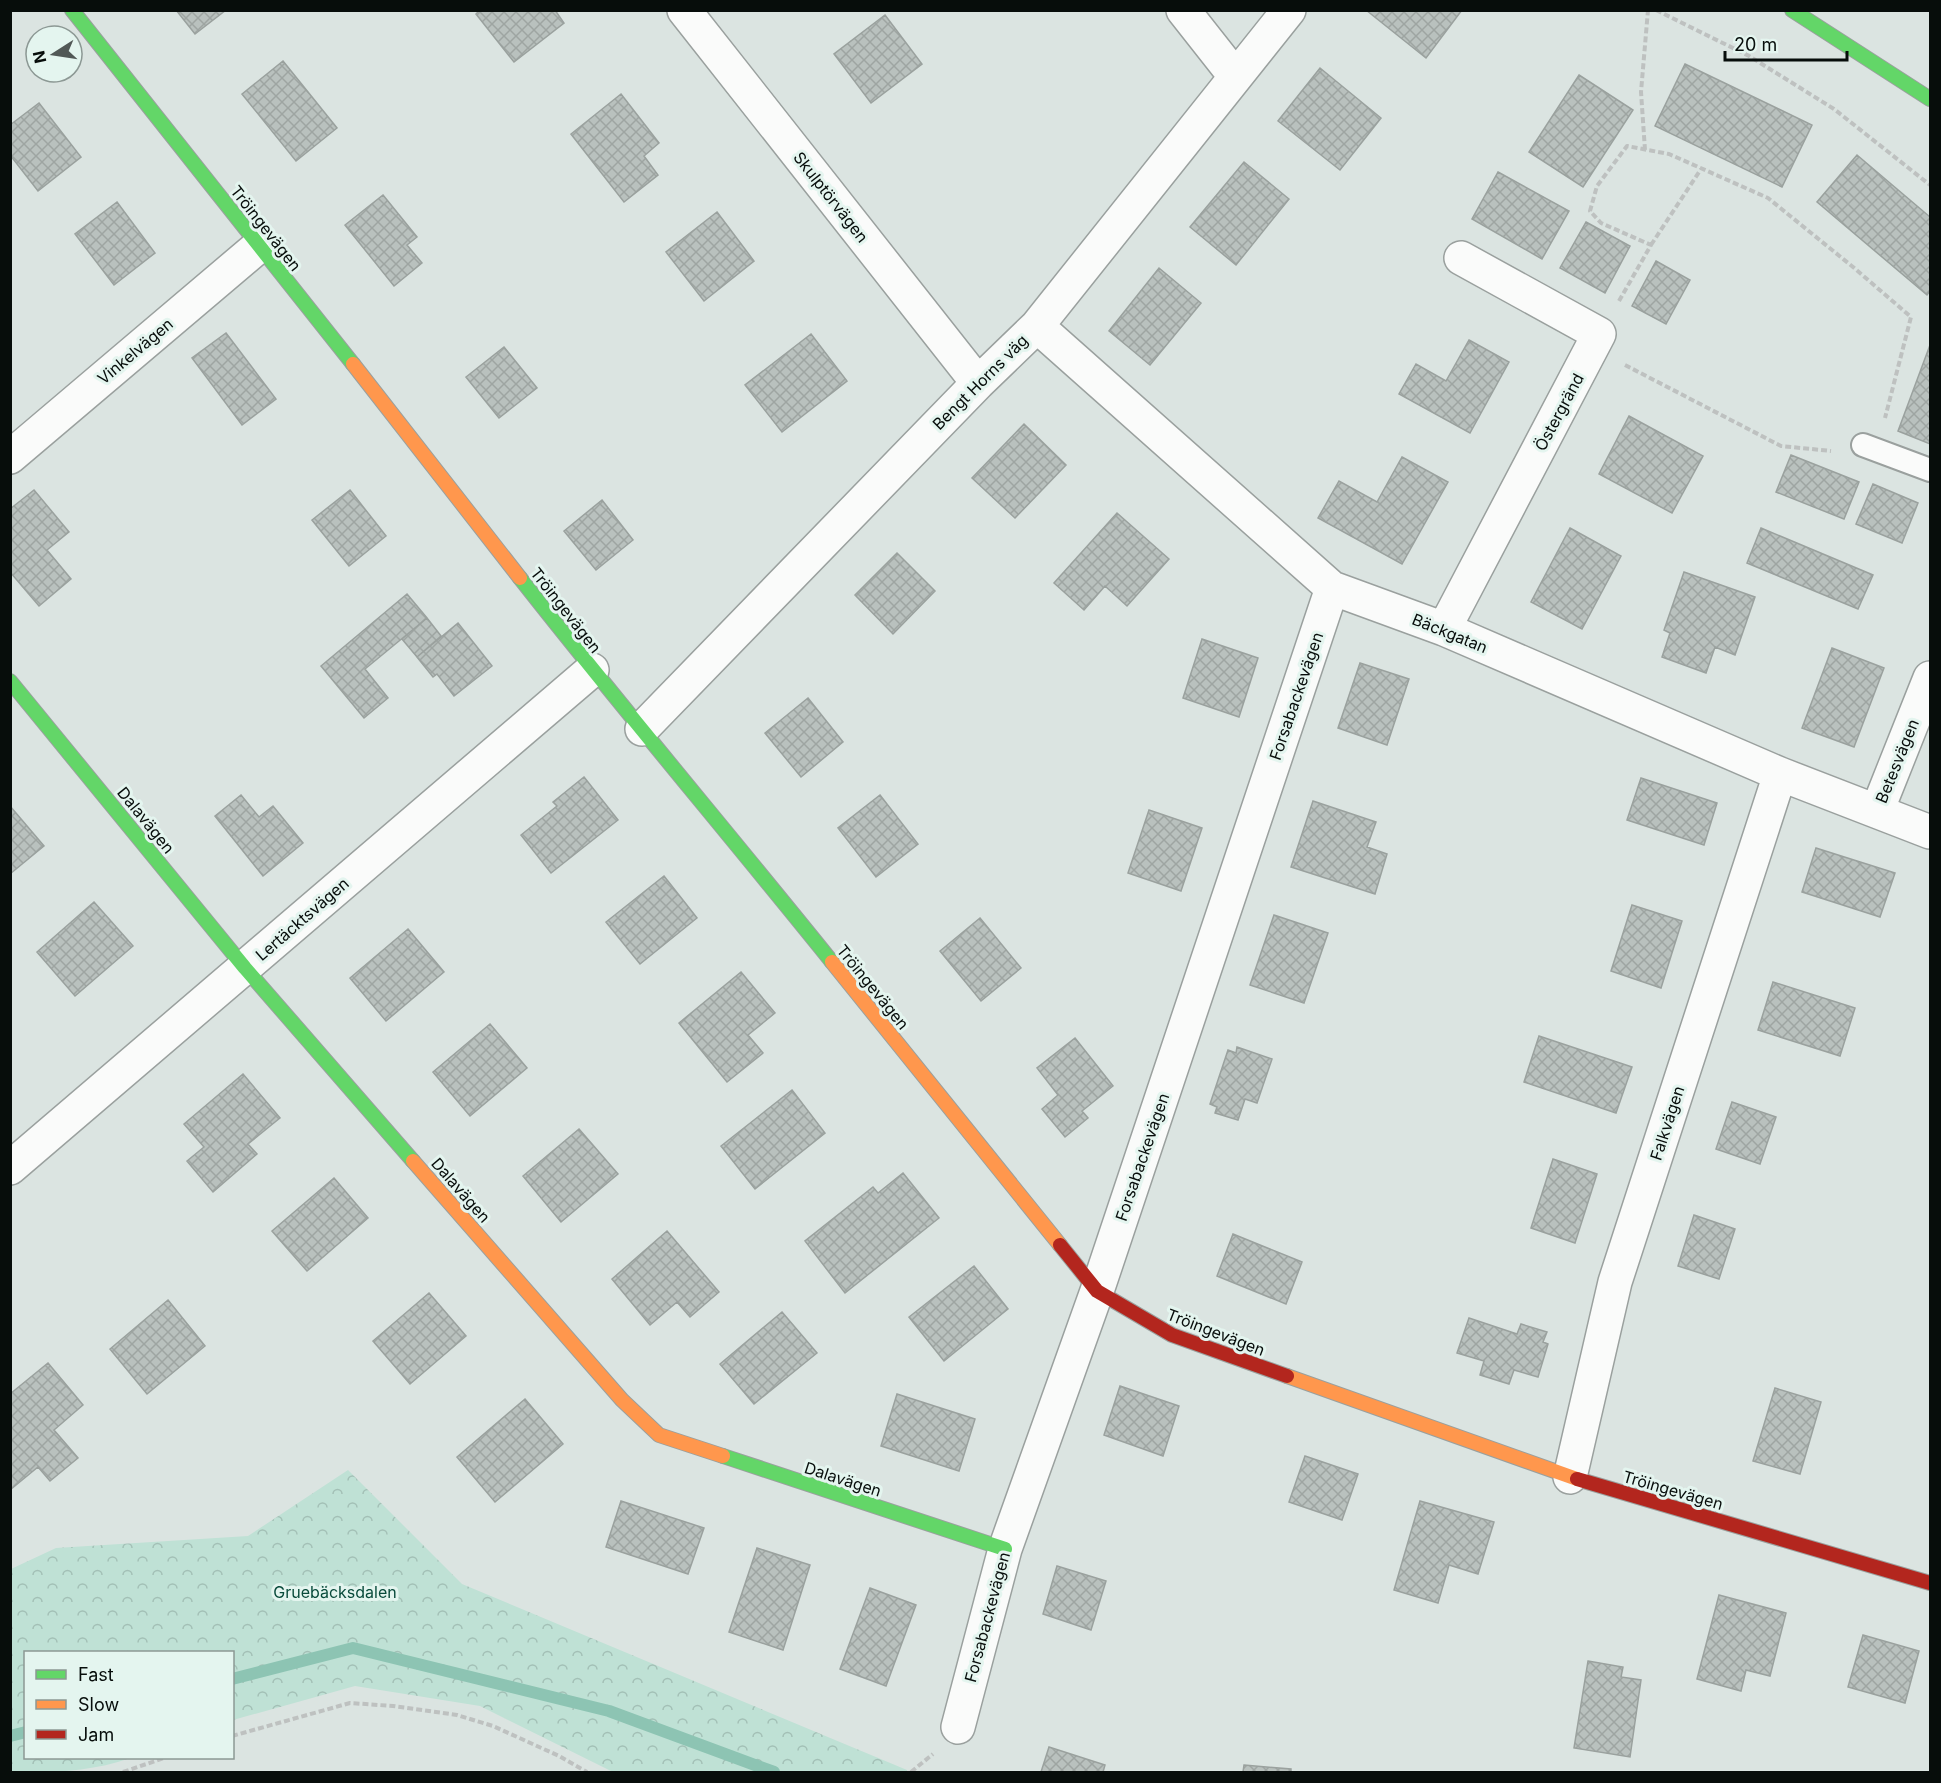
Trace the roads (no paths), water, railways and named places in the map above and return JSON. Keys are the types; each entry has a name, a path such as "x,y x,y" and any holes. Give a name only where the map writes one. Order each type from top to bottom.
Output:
{"street":[{"name":"Tröingevägen","path":"72,10 260,245 592,670 1097,1291 1172,1335 1570,1477 1930,1583"},
{"name":"Skulptörvägen","path":"684,10 978,383"},
{"path":"1183,10 1235,76"},
{"name":"Bengt Horns väg","path":"642,729 978,383 1037,326 1289,10"},
{"path":"1792,11 1930,99"},
{"name":"Vinkelvägen","path":"10,457 260,245"},
{"name":"Östergränd","path":"1443,629 1596,341 1461,258"},
{"name":"Bäckgatan","path":"1037,326 1332,588 1443,629 1780,774 1930,832"},
{"name":"Forsabackevägen","path":"958,1727 1005,1549 1097,1291 1332,588"},
{"name":"Lertäcktsvägen","path":"10,1168 592,670"},
{"name":"Betesvägen","path":"1877,811 1930,678"},
{"name":"Dalavägen","path":"10,681 245,968 622,1400 659,1435 1005,1549"},
{"name":"Falkvägen","path":"1570,1477 1615,1282 1780,774"}],"lane":[{"path":"1863,445 1930,470"}],"waterway":[{"path":"234,1678 353,1648 609,1711 774,1772"},
{"path":"10,1736 24,1732"}],"park label":[{"name":"Gruebäcksdalen","path":"335,1592"}]}
